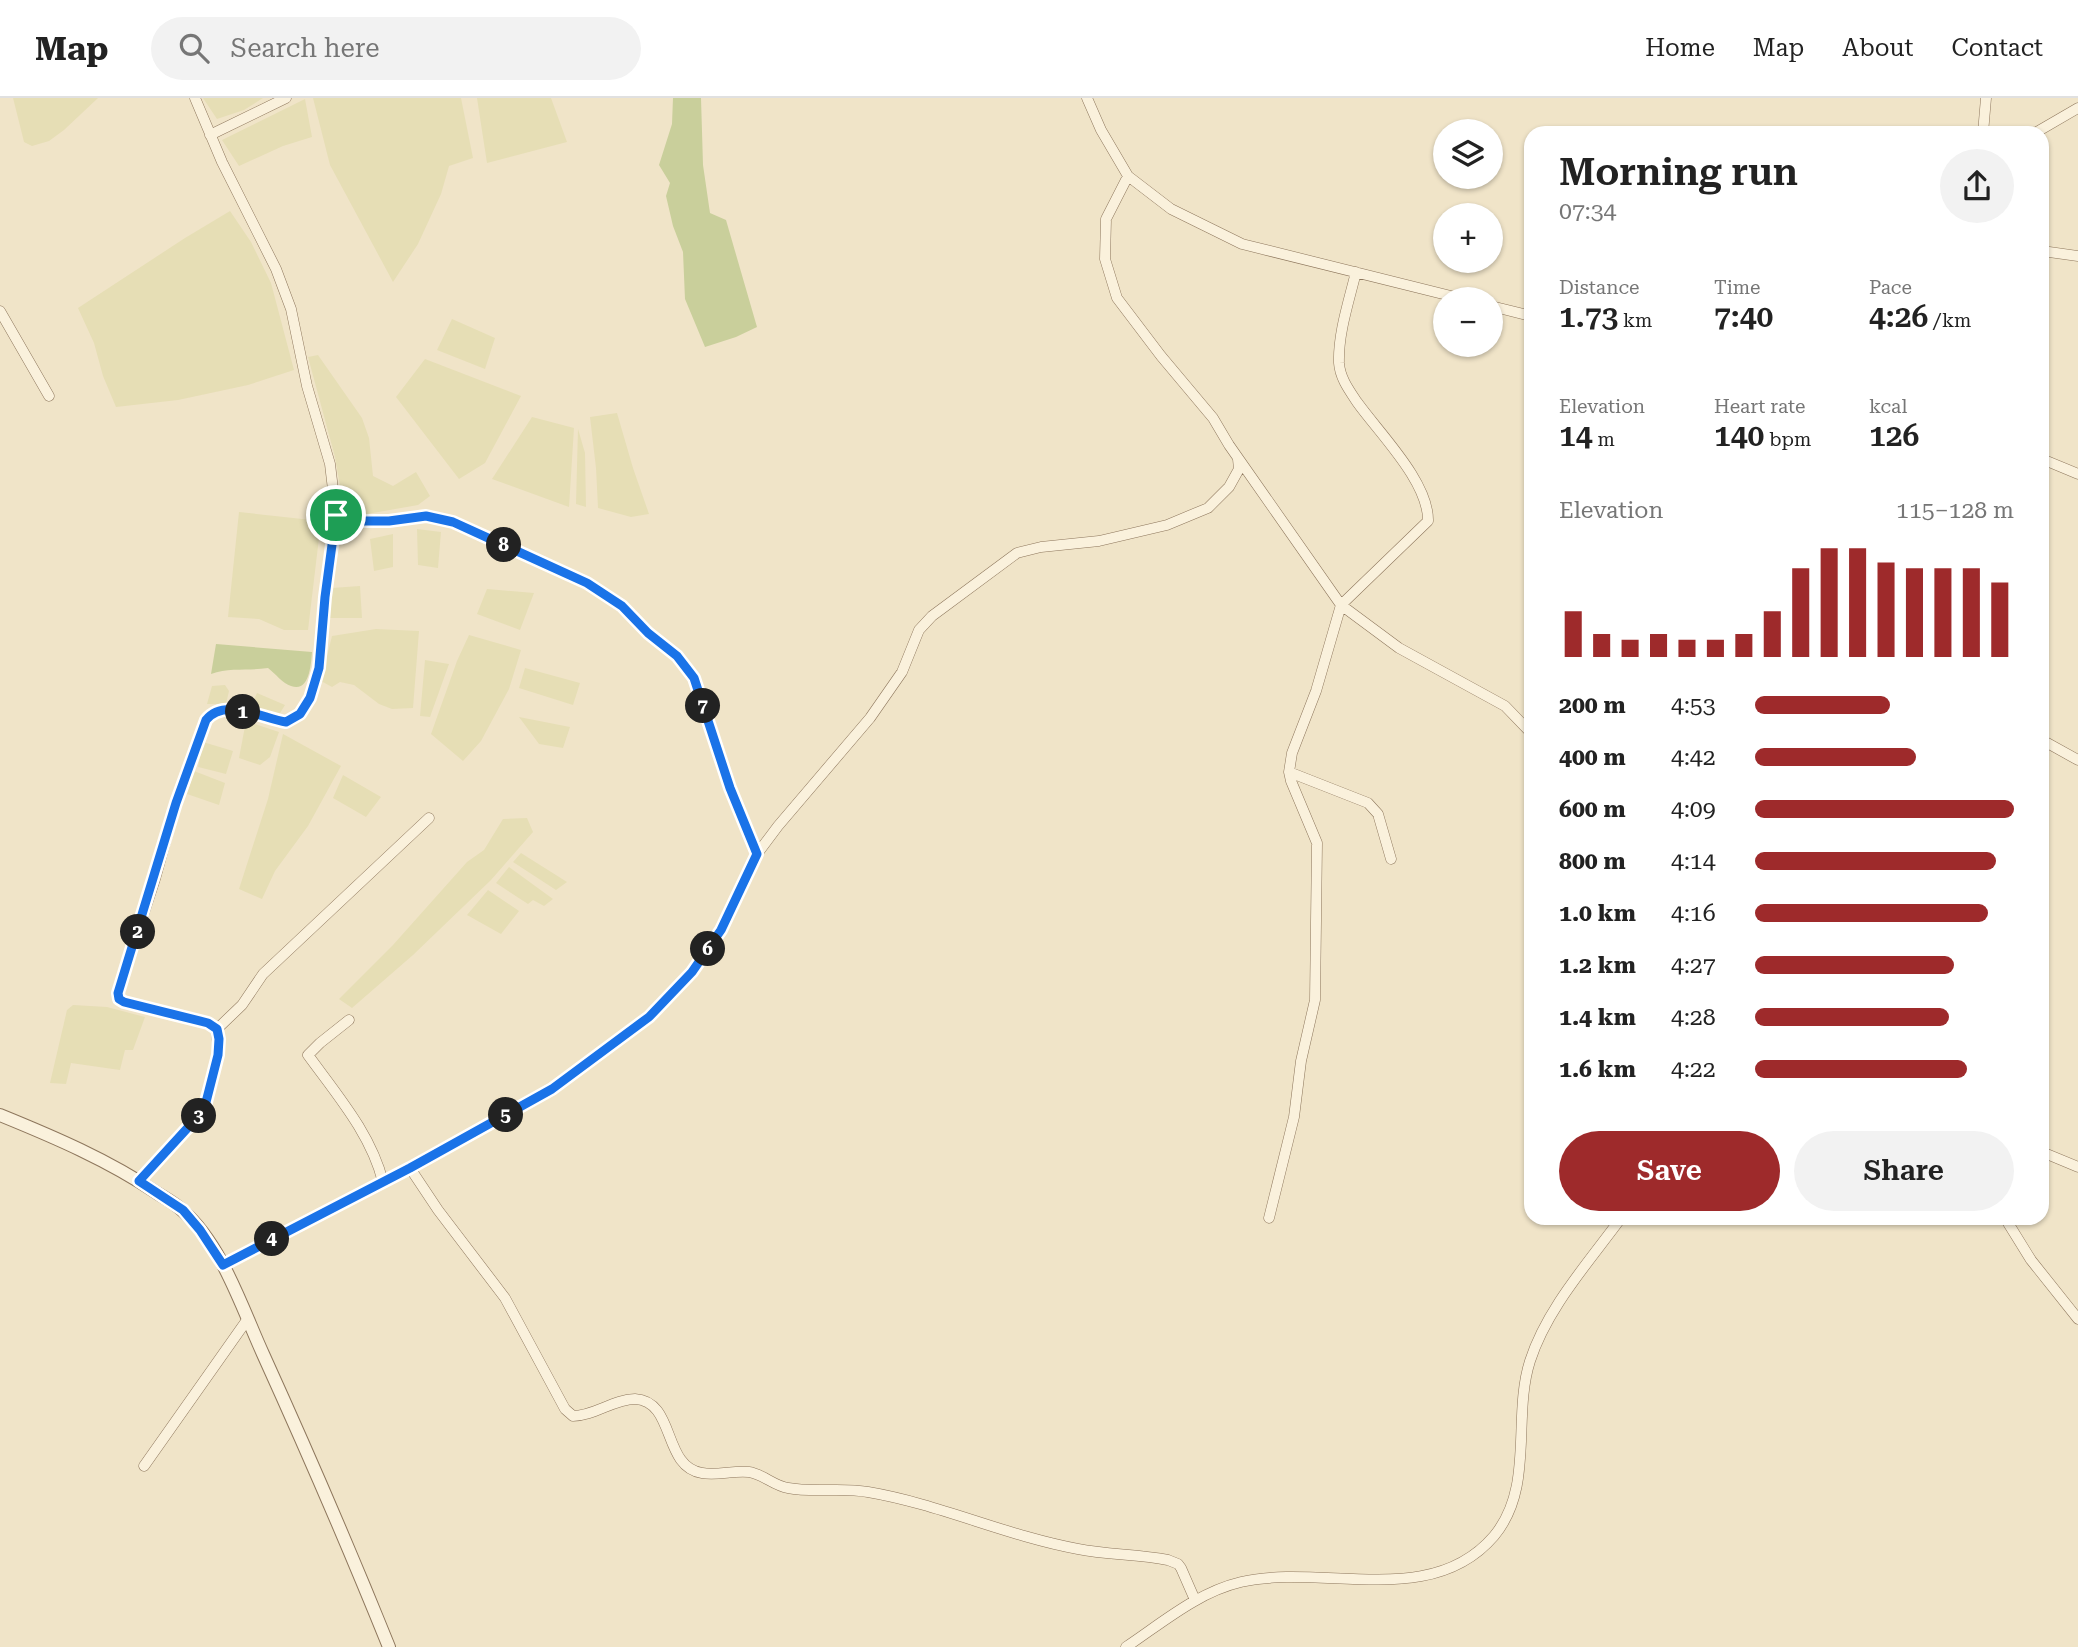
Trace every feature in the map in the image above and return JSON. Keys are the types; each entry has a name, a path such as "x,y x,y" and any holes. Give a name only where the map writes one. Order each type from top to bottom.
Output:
{"street":[{"path":"139,1181 204,1110 218,1055 219,1039 217,1029 208,1023 124,1002 119,999 120,986 155,879 176,803 206,720 211,714 228,708 286,722 300,714 310,698 319,668 336,515 330,464 307,386 291,309 276,269 210,135 195,98"},
{"path":"210,135 286,98"},
{"path":"1087,98 1101,130 1128,176 1171,209 1242,244 1433,291"},
{"path":"1984,126 1986,98"},
{"path":"2047,126 2078,108"},
{"path":"1128,176 1106,219 1105,259 1117,298 1213,418 1238,459 1341,605 1399,648 1505,706 1524,726"},
{"path":"2049,252 2078,256"},
{"path":"1269,1218 1294,1117 1301,1061 1315,1000 1317,843 1291,781 1289,772 1292,753 1317,691 1341,605 1428,521 1429,515 1419,488 1403,461 1370,421 1345,383 1339,365 1340,342 1356,272"},
{"path":"1503,309 1524,314"},
{"path":"0,311 49,396"},
{"path":"223,1265 410,1168 552,1089 656,1010 692,972 721,930 757,854 883,701 902,672 919,630 932,616 1017,553 1041,547 1099,541 1167,524 1208,508 1229,487 1239,469 1238,459"},
{"path":"2049,462 2078,474"},
{"path":"336,515 363,521 426,516 453,522 587,583 622,606 648,633 677,656 694,678 730,788 757,854"},
{"path":"2049,744 2078,760"},
{"path":"1289,772 1368,803 1378,814 1391,859"},
{"path":"217,1029 242,1005 263,974 429,817"},
{"path":"349,1020 308,1055 363,1133 377,1160 383,1182"},
{"path":"0,1115 57,1138 139,1181 183,1210 200,1230 223,1265 343,1534 389,1647"},
{"path":"2049,1155 2078,1167"},
{"path":"410,1168 438,1210 505,1298 565,1409 573,1416 627,1400 647,1402 662,1419 680,1460 695,1472 752,1472 773,1484 793,1489 867,1492 912,1502 989,1527 1079,1550 1168,1560 1178,1564 1195,1600"},
{"path":"1126,1647 1195,1600 1224,1586 1252,1579 1289,1576 1418,1577 1446,1570 1487,1543 1510,1510 1514,1494 1523,1434 1527,1377 1535,1347 1556,1307 1616,1225"},
{"path":"2009,1225 2031,1260 2078,1319"},
{"path":"145,1466 247,1320"}],"shaded area":[{"path":"13,98 98,98 49,141 32,146 24,142"},
{"path":"203,98 263,98 244,110 217,119"},
{"path":"313,98 461,98 473,158 449,166 441,194 418,244 393,282 330,165"},
{"path":"477,98 551,98 567,142 487,163"},
{"path":"305,99 312,137 283,146 239,166 222,140"},
{"path":"230,211 251,242 271,283 294,370 248,385 178,400 116,407 103,376 94,343 78,308"},
{"path":"452,319 495,338 485,369 437,350"},
{"path":"318,355 362,418 369,438 373,476 393,486 416,472 430,496 418,505 367,514 350,507 341,492 335,457 308,357"},
{"path":"425,359 521,396 485,463 459,479 396,397"},
{"path":"617,413 649,514 631,517 598,508 590,417"},
{"path":"532,417 574,428 569,507 492,479"},
{"path":"578,429 585,453 586,507 576,504"},
{"path":"239,512 321,521 308,630 284,630 259,619 228,617"},
{"path":"417,529 441,532 438,568 418,565"},
{"path":"393,534 393,567 374,571 370,539"},
{"path":"360,586 362,618 329,618 332,588"},
{"path":"487,589 534,593 520,630 477,614"},
{"path":"376,629 419,631 413,708 392,709 379,704 354,685 340,682 332,687 321,681 332,636"},
{"path":"469,635 521,650 509,689 481,741 463,761 431,734"},
{"path":"425,660 449,664 430,717 420,716"},
{"path":"525,668 580,683 573,705 519,688"},
{"path":"225,685 229,691 226,704 207,704 212,686"},
{"path":"257,693 285,705 277,718 249,710"},
{"path":"519,717 570,727 563,748 539,744"},
{"path":"246,721 279,732 270,757 260,765 239,758"},
{"path":"283,734 341,766 308,826 275,871 262,899 239,889 268,799"},
{"path":"203,742 233,751 226,774 198,767"},
{"path":"194,771 225,783 219,805 187,794"},
{"path":"343,775 381,797 366,817 333,798"},
{"path":"527,818 533,832 491,880 413,955 352,1008 339,999 393,945 467,862 484,850 503,819"},
{"path":"521,853 567,882 556,890 513,862"},
{"path":"509,867 553,899 544,906 533,900 528,904 496,883"},
{"path":"488,890 519,911 501,934 467,915"},
{"path":"73,1005 107,1007 145,1017 133,1050 125,1050 120,1070 71,1063 66,1084 50,1083 67,1010"}],"green space":[{"path":"673,98 701,98 703,165 710,213 726,220 757,327 705,347 685,299 683,252 666,196 670,183 659,165 672,124"},
{"path":"216,644 312,652 308,676 302,685 297,687 285,683 268,668 211,674"}],"route":[{"path":"336,515 363,521 426,516 453,522 587,583 622,606 648,633 677,656 694,678 730,788 757,854 721,930 692,972 649,1017 552,1089 410,1168 223,1265 183,1210 139,1181 204,1110 218,1055 217,1029 208,1023 124,1002 119,999 118,993 155,879 176,803 206,720 211,714 228,708 286,722 300,714 310,698 319,668 336,515"}]}
